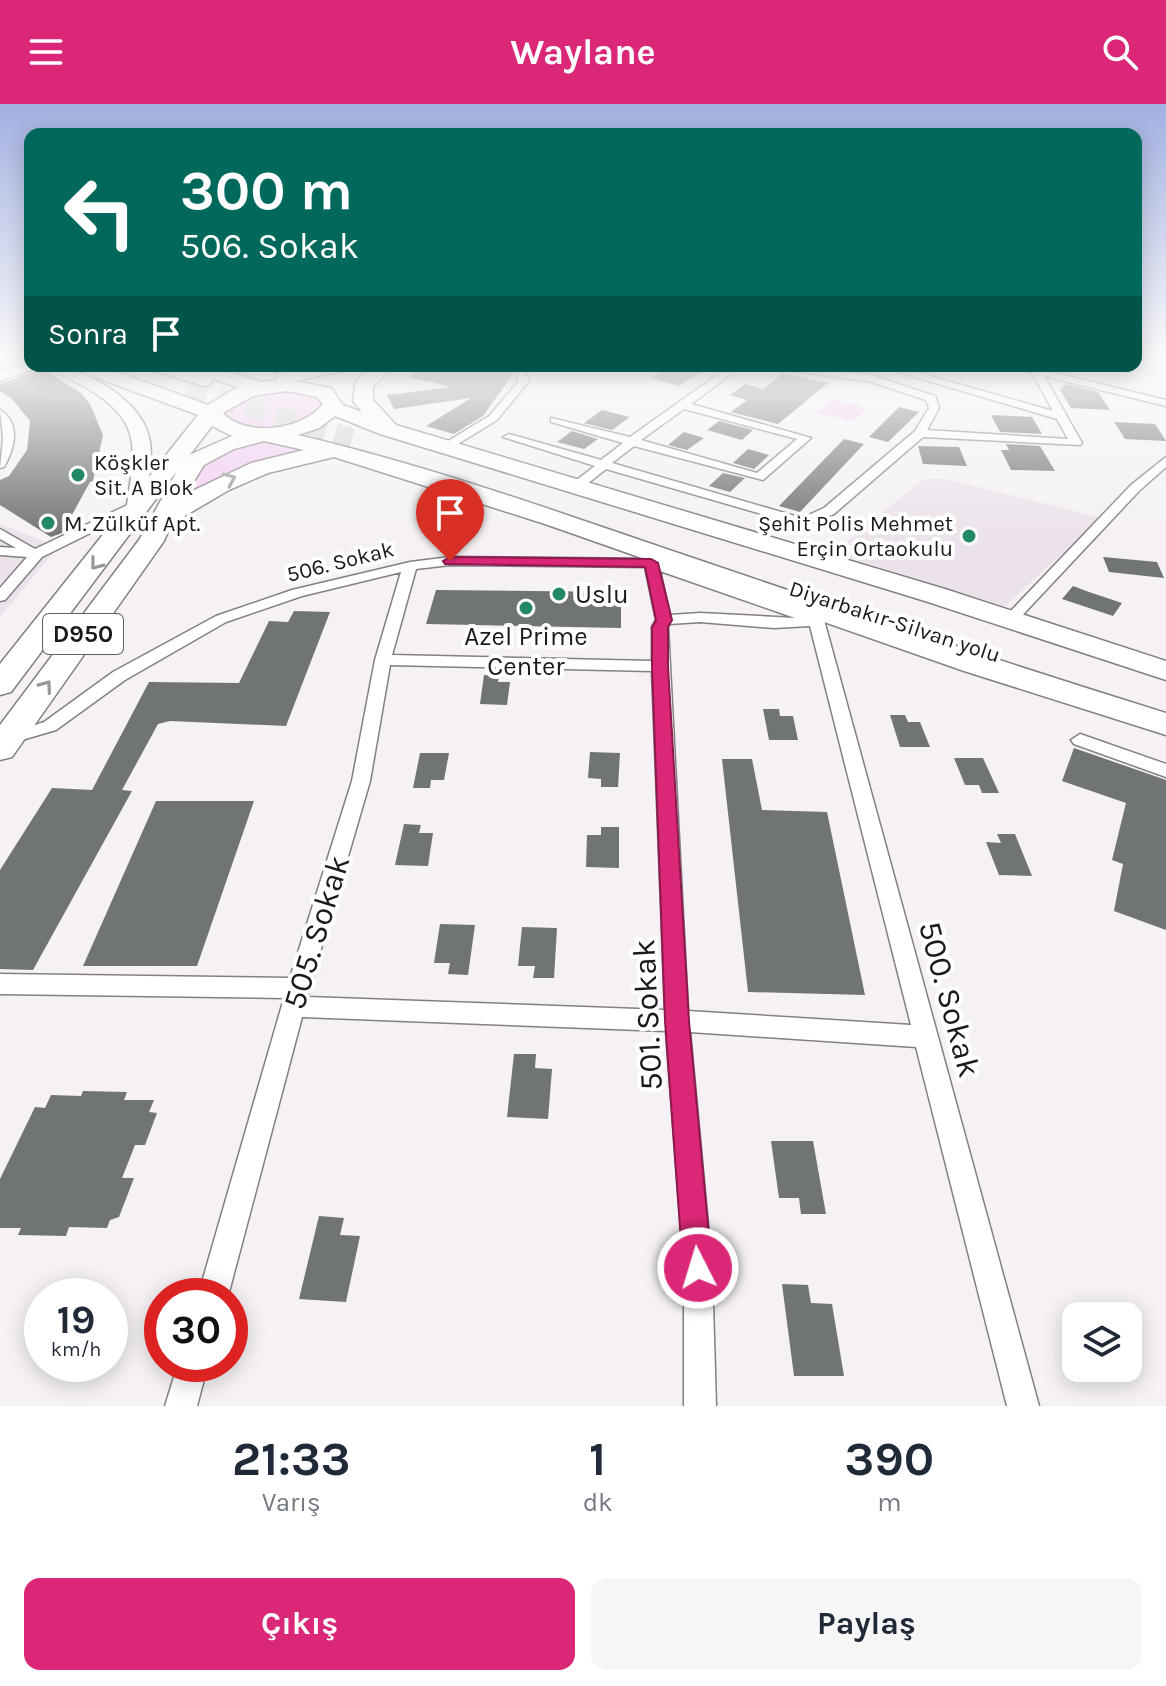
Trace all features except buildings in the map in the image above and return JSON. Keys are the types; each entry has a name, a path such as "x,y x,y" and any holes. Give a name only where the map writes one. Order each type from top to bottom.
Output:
{"highway":[{"path":"165,471 179,433 176,418"},
{"name":"D950","path":"0,685 118,535 136,505 207,418"},
{"path":"214,418 220,426 231,430 320,446 367,435 1166,687"},
{"path":"264,434 305,427 321,418"},
{"path":"348,418 367,435 679,562 1166,724"},
{"path":"365,418 367,435"},
{"path":"320,446 321,433 328,428 449,445 1011,619 1166,671"},
{"name":"D950","path":"4,744 151,541 177,487 195,461 226,444 264,434"},
{"path":"163,519 215,485 255,467 324,454 367,435"},
{"name":"Diyarbakır-Silvan yolu","path":"367,435 826,612 1166,710"},
{"path":"771,561 1081,642"}],"street":[{"path":"0,464 7,452 10,430 3,418"},
{"path":"1,595 37,554 136,505 143,441 130,418"},
{"path":"449,445 493,418"},
{"path":"578,485 664,418"},
{"path":"555,420 759,477 805,438 730,418"},
{"path":"509,437 803,522 829,511 920,433 929,418"},
{"path":"920,433 1076,443 1059,418"},
{"path":"1011,619 1135,488 1166,461"},
{"path":"0,533 37,554"},
{"path":"0,551 37,554"},
{"name":"506. Sokak","path":"4,744 50,726 119,676 221,619 297,593 410,566 450,561 679,562"},
{"path":"651,563 826,612"},
{"name":"501. Sokak","path":"651,563 664,620 660,627 660,666 677,1021 698,1268 700,1406"},
{"name":"505. Sokak","path":"218,1278 296,998 361,781 383,660 410,566"},
{"path":"664,620 710,618 793,624 826,612"},
{"name":"500. Sokak","path":"826,612 928,1037 1023,1406"},
{"path":"383,660 660,666"},
{"path":"1080,740 1166,771"},
{"path":"0,984 296,998 928,1037"},
{"path":"181,1406 188,1382"}],"shaded area":[{"path":"224,418 306,418 274,429 252,427"},
{"path":"263,440 319,451 227,475 175,501 194,476 222,453"},
{"name":"Şehit Polis Mehmet Erçin Ortaokulu","path":"923,479 947,479 1102,518 1005,606 834,553"},
{"path":"0,524 58,547 0,617"}],"tunnel":[{"path":"283,418 352,439"}],"place":[{"name":"Köşkler Sit. A Blok","path":"78,475"},
{"name":"M. Zülküf Apt.","path":"48,523"},
{"name":"Şehit Polis Mehmet Erçin Ortaokulu","path":"969,536"},
{"name":"Uslu","path":"559,594"},
{"name":"Azel Prime Center","path":"526,608"}],"route":[{"path":"450,561 651,563 664,620 660,627 660,666 670,824 677,1021 698,1268"}]}
